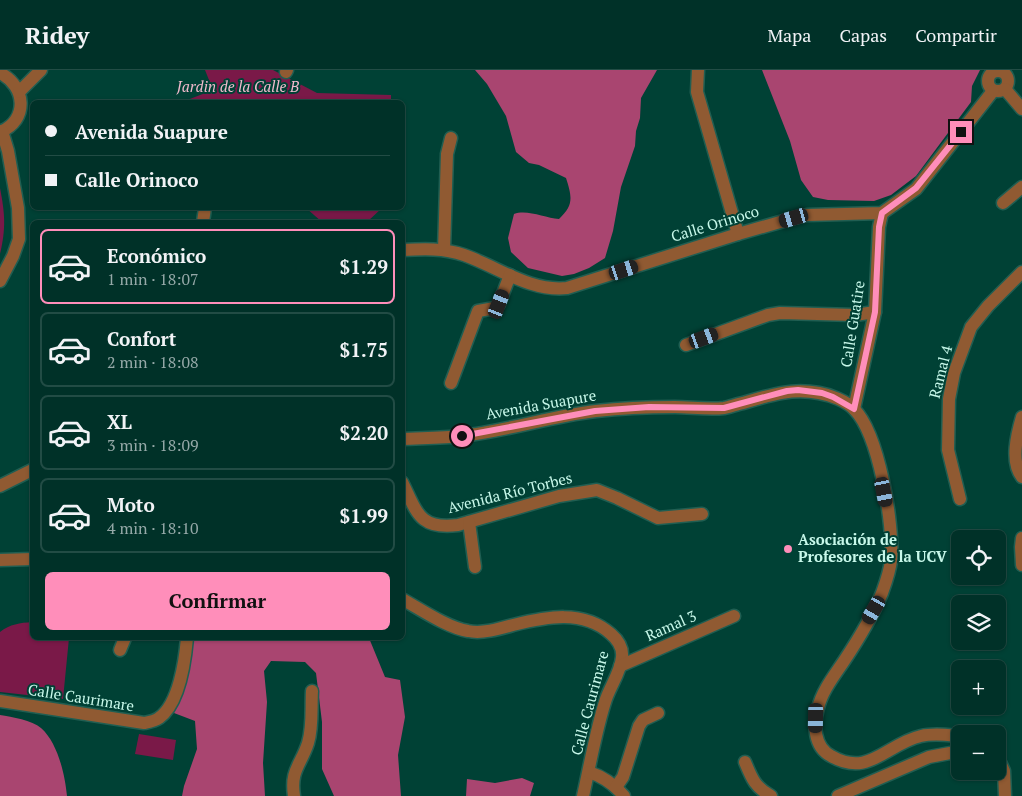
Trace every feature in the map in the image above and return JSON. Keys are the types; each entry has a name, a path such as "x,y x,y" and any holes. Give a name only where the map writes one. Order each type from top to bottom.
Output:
{"street":[{"path":"0,72 4,70"},
{"path":"19,92 41,70"},
{"path":"698,70 697,92 738,234"},
{"path":"1004,82 988,83 989,76 994,71 1002,72 1004,82 1022,109"},
{"path":"0,72 15,84 21,100 18,115 14,122 1,131 8,151 18,208 20,240 14,256 0,281"},
{"path":"882,213 916,188 1004,82"},
{"path":"444,250 446,154 451,138"},
{"path":"1003,203 1022,187"},
{"name":"Calle Orinoco","path":"405,250 444,250 463,255 546,288 567,288 738,234 807,216 882,213"},
{"name":"Calle Guatire","path":"854,409 875,312 879,227 882,213"},
{"name":"Ramal 4","path":"960,499 948,450 949,399 954,373 972,327 988,306 1022,272"},
{"path":"451,382 478,311 495,308 499,304 510,275"},
{"path":"686,345 774,314 855,315 875,312"},
{"name":"Avenida Suapure","path":"405,439 462,436 595,411 649,407 724,408 787,391 798,390 822,393 833,397 854,409 867,430 877,460 887,508 891,558 886,582 874,610 822,695 816,718 817,739 828,755 847,763 861,764 870,761 895,746 921,736 935,734 951,735"},
{"path":"1022,417 1016,450 1016,464 1022,477"},
{"path":"0,486 30,471"},
{"name":"Avenida Río Torbes","path":"405,488 422,519 444,527 469,522 560,496 597,490 658,518 702,514"},
{"path":"469,522 475,567"},
{"path":"1022,538 1022,565"},
{"path":"0,560 30,559"},
{"name":"Calle Caurimare","path":"405,602 468,632 498,629 546,618 580,618 596,624 616,639 622,648 620,666 605,701 583,796"},
{"name":"Ramal 3","path":"620,666 734,616"},
{"name":"Calle Caurimare","path":"0,701 144,724 158,719 166,711 174,698 181,673 187,640"},
{"path":"294,796 292,785 294,774 304,754 310,731 312,691"},
{"path":"588,772 602,776 620,792 639,726 643,720 658,713"},
{"path":"838,796 929,757 951,752"},
{"path":"745,762 751,777 759,789 771,796"},
{"path":"1001,780 1005,794"},
{"path":"1004,780 1005,794"}],"green space":[{"name":"Jardin de la Calle B","path":"205,70 273,70 317,93 391,95 391,100 187,100 213,90"},
{"path":"0,188 4,221 0,254"},
{"path":"308,210 380,210 369,220 320,220"},
{"path":"30,622 30,640 69,640 63,699 0,692 0,632 19,623"},
{"path":"139,734 176,740 173,760 135,754"}],"shaded area":[{"path":"475,70 657,70 641,98 635,146 621,187 613,231 605,258 589,268 562,276 528,268 511,252 508,238 514,214 530,213 559,219 569,205 570,190 566,178 539,165 529,163 516,152 506,116 487,84"},
{"path":"762,70 980,70 972,86 971,102 916,176 891,195 874,201 828,200 813,197 801,180 790,141"},
{"path":"192,640 370,640 385,677 400,680 405,717 398,755 401,796 334,796 322,769 322,722 316,673 305,662 271,661 264,671 267,702 263,763 265,796 182,796 197,749 195,721 174,713"},
{"path":"0,715 22,719 37,725 47,734 60,760 67,796 0,796"},
{"path":"522,778 534,783 530,796 466,796 467,779 495,783"}],"place":[{"name":"Asociación de Profesores de la UCV","path":"788,549"}],"route":[{"path":"462,436 595,411 649,407 724,408 787,391 798,390 822,393 854,409 875,312 879,227 882,213 916,188 961,132"}]}
